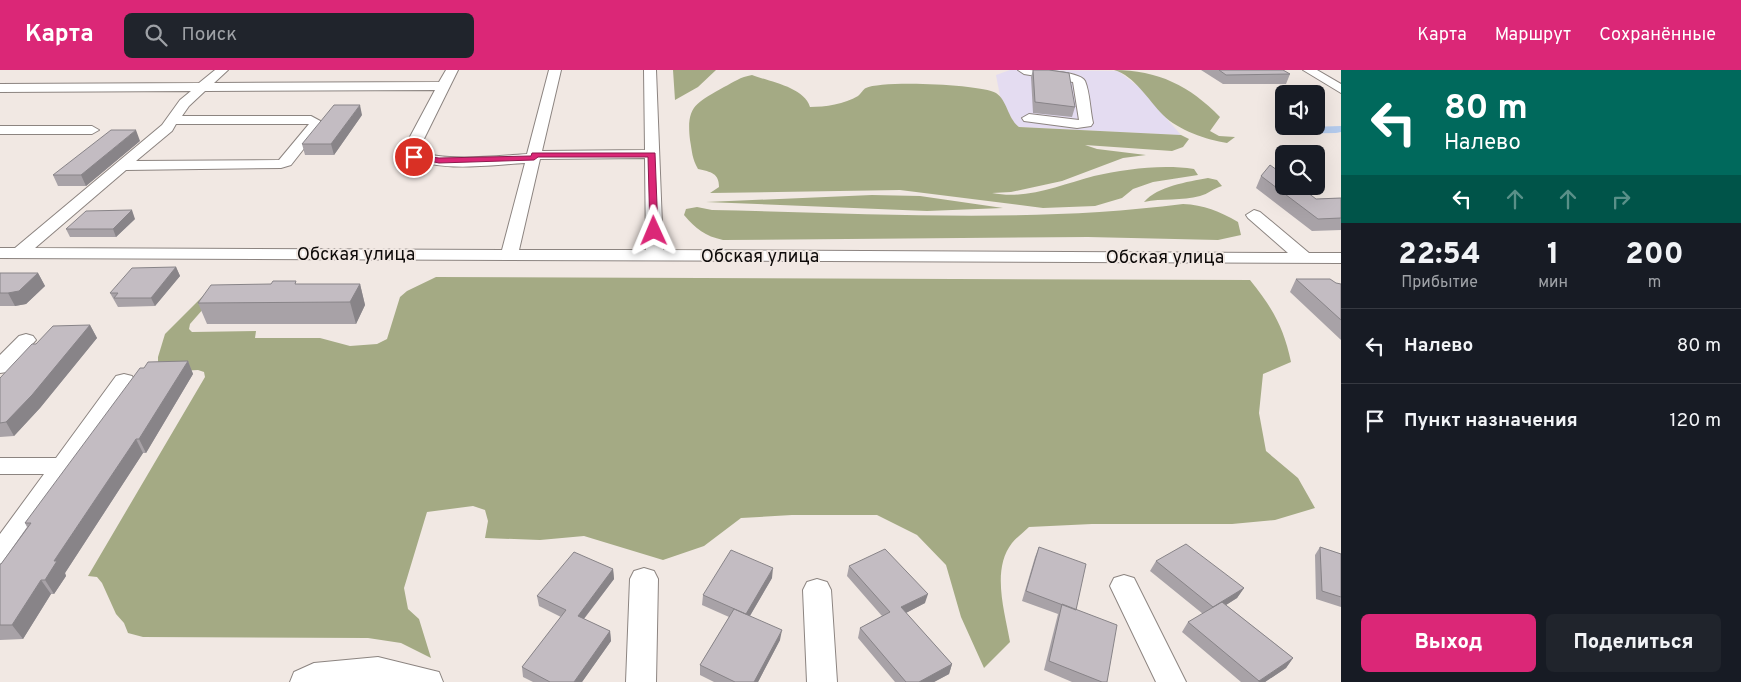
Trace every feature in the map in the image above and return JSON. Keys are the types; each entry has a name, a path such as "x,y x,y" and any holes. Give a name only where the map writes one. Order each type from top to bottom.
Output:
{"street":[{"path":"19,254 125,166 166,128 184,103 222,70"},
{"path":"452,70 411,148 410,153 414,157 439,160 652,154"},
{"path":"509,256 555,70"},
{"path":"650,70 655,256"},
{"path":"1024,70 1074,77 1079,81 1086,123 1077,124 1029,118"},
{"path":"1310,70 1341,88"},
{"path":"0,88 443,86"},
{"path":"125,166 281,164 286,162 316,123 311,120 172,120"},
{"path":"0,130 92,130"},
{"path":"1254,214 1305,258"},
{"name":"Обская улица","path":"0,253 1341,258"},
{"path":"0,367 26,340"},
{"path":"0,554 124,381"},
{"path":"0,466 64,466"},
{"path":"641,682 644,579"},
{"path":"1124,586 1171,682"},
{"path":"817,590 822,682"},
{"path":"305,682 314,677 378,670 428,682"}],"shaded area":[{"path":"1010,70 1118,71 1139,87 1181,135 1019,127 1014,123 1000,96 996,75"}],"green space":[{"path":"673,70 716,70 698,87 675,100"},
{"path":"1114,70 1145,73 1172,82 1185,89 1209,106 1220,117 1210,131 1219,136 1235,137 1227,143 1193,134 1169,120 1135,83 1122,73"},
{"path":"752,75 794,90 807,100 810,107 841,103 858,96 865,89 875,86 891,84 952,85 996,93 1003,100 1012,119 1019,127 1181,135 1189,139 1183,147 1172,151 1085,145 1097,149 1146,155 1123,158 1062,181 1011,192 992,193 1018,195 1031,193 1094,176 1144,168 1194,169 1198,175 1153,182 1133,189 1122,198 1095,206 1043,208 900,190 710,193 719,187 719,182 713,174 698,169 694,162 689,129 692,113 695,107 706,97 737,80"},
{"path":"1208,178 1217,180 1222,186 1193,198 1144,202 1165,188"},
{"path":"872,195 920,196 1003,208 927,211 706,202"},
{"path":"1183,204 1205,207 1231,218 1238,222 1241,235 1218,240 1088,237 723,240 701,231 684,215 686,209 697,207 712,210 948,216 1065,214"},
{"path":"436,277 1250,280 1265,299 1281,328 1291,362 1263,374 1259,413 1266,451 1298,478 1315,508 1275,520 1232,524 1092,524 1029,527 1012,543 1002,566 1001,591 1010,642 984,668 961,617 946,565 917,535 877,515 792,515 741,518 704,546 663,560 584,536 540,540 485,538 488,521 485,510 473,506 427,512 404,588 408,609 419,619 431,658 401,643 368,638 143,637 128,633 124,623 116,614 102,583 97,577 88,576 205,377 204,372 198,370 178,371 158,366 158,357 165,334 208,291 204,308 190,324 189,329 192,332 256,331 255,338 320,338 350,346 377,344 387,339 400,297 407,291"}],"water":[{"path":"1325,126 1341,126 1341,132 1325,133"}],"building":[{"path":"1033,70 1069,73 1075,107 1035,102"},
{"path":"1219,70 1283,70 1290,74 1226,75"},
{"path":"334,105 360,105 331,144 302,144"},
{"path":"111,130 136,130 81,175 53,175"},
{"path":"1270,165 1275,169 1275,187 1261,176"},
{"path":"1286,195 1311,195 1316,199 1341,198 1341,218 1318,219"},
{"path":"132,210 113,229 66,229 86,211"},
{"path":"176,267 151,298 114,298 118,293 110,293 132,268"},
{"path":"0,273 38,273 19,291 0,293"},
{"path":"1296,279 1330,279 1341,284 1341,320"},
{"path":"273,281 296,281 295,284 360,284 350,302 198,303 211,285 271,284"},
{"path":"90,325 32,395 6,422 0,423 0,378 32,344 36,344 53,326"},
{"path":"188,361 139,439 136,439 54,561 57,561 45,580 41,580 12,625 0,625 0,564 31,523 25,523 140,368 144,368 148,362"},
{"path":"1186,544 1244,588 1213,607 1156,561"},
{"path":"1039,547 1086,564 1076,610 1026,591"},
{"path":"1320,547 1341,554 1341,597 1322,591"},
{"path":"885,549 928,594 901,607 952,664 919,682 906,682 860,628 890,612 849,566"},
{"path":"731,550 773,568 746,614 703,595"},
{"path":"574,552 613,569 578,616 610,631 574,682 550,682 522,667 566,610 537,596"},
{"path":"1222,602 1293,658 1259,681 1188,622"},
{"path":"1062,604 1117,625 1107,682 1102,682 1049,661"},
{"path":"734,609 782,630 754,682 735,682 700,665"}],"route":[{"path":"414,157 439,160 534,158 535,155 652,154 654,231"}]}
